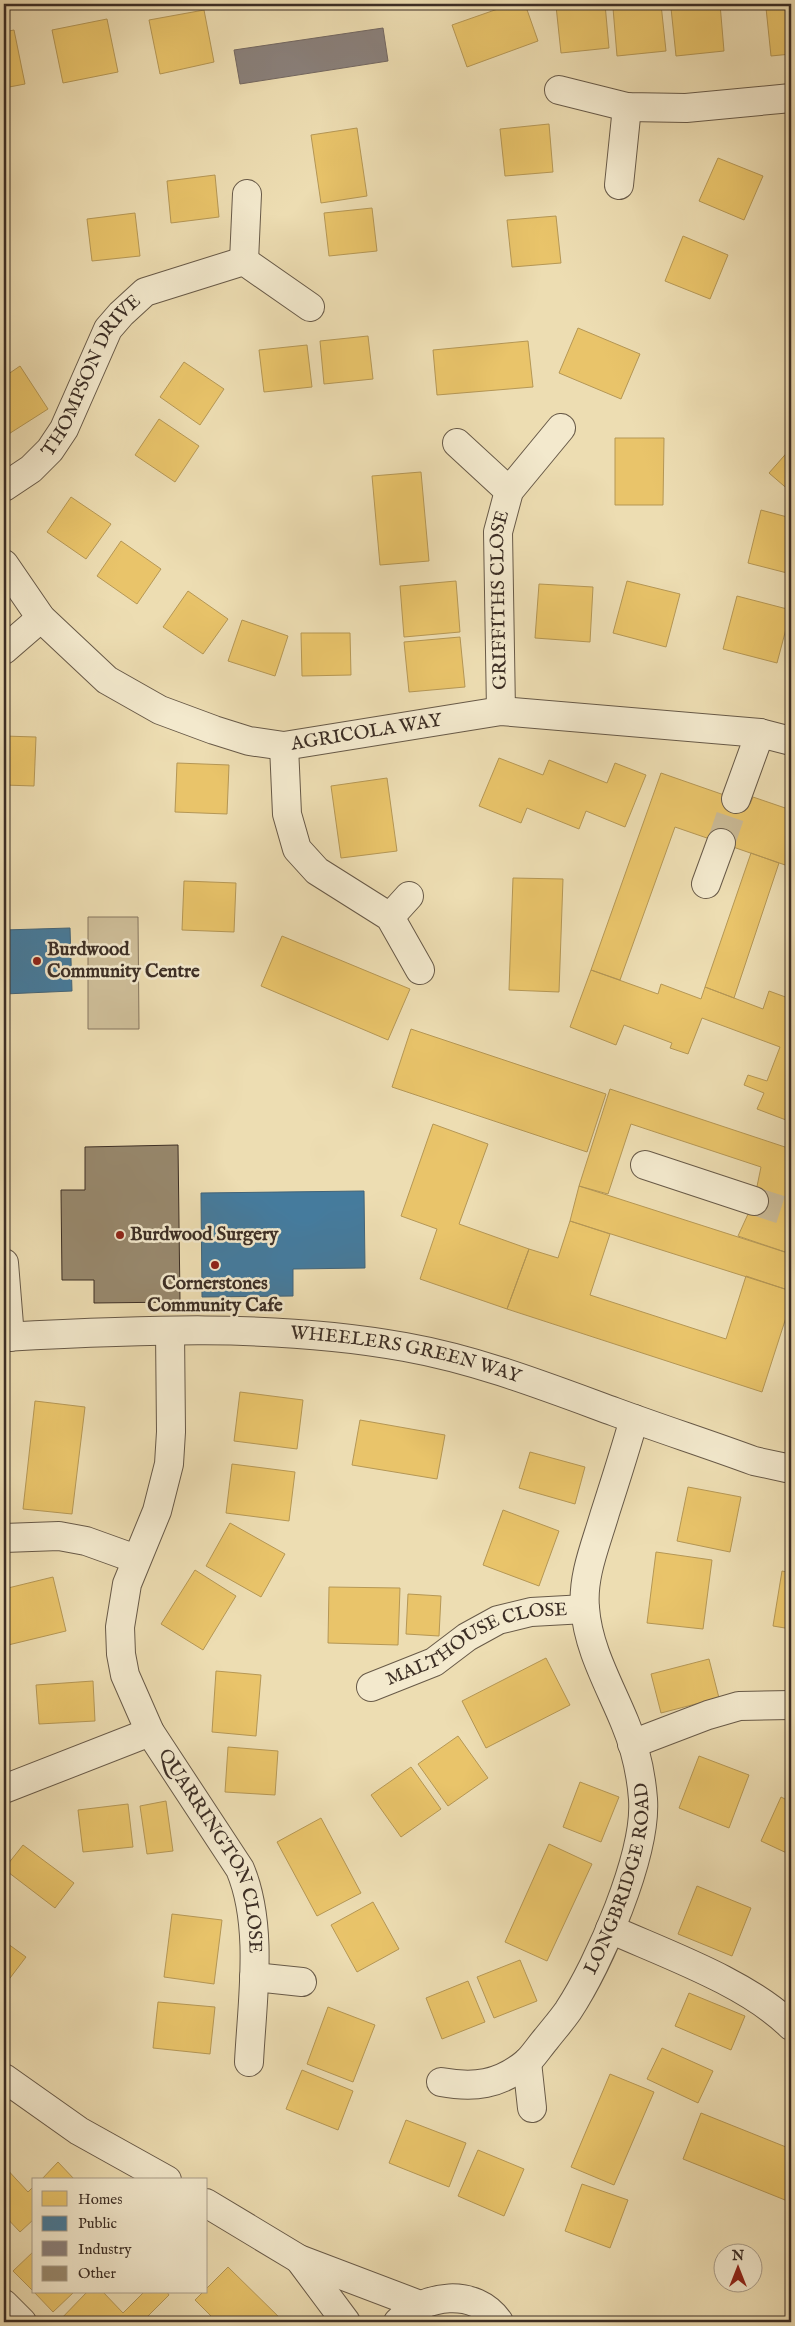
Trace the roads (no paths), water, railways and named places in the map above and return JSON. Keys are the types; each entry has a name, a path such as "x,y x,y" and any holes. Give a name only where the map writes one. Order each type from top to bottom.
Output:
{"street":[{"path":"559,90 627,107 686,108 791,98"},
{"path":"619,185 627,107"},
{"path":"247,194 244,261 310,307"},
{"name":"THOMPSON DRIVE","path":"4,487 31,469 50,450 64,429 108,329 121,314 145,292 244,261"},
{"name":"GRIFFITHS CLOSE","path":"501,711 498,532 509,490 561,428"},
{"name":"GRIFFITHS CLOSE","path":"457,443 509,490"},
{"name":"AGRICOLA WAY","path":"4,564 41,618 108,680 160,710 249,741 284,746 501,711 760,733 791,741"},
{"path":"4,650 41,618"},
{"path":"736,799 760,733"},
{"path":"284,746 287,814 297,849 317,871 390,917 420,970"},
{"path":"706,884 721,843"},
{"path":"390,917 410,896"},
{"path":"645,1165 754,1201"},
{"path":"4,1264 7,1337"},
{"name":"WHEELERS GREEN WAY","path":"7,1337 170,1331 268,1332 343,1337 406,1347 523,1378 754,1461 791,1468"},
{"name":"QUARRINGTON CLOSE","path":"170,1331 171,1432 169,1464 157,1511 136,1558 122,1607 121,1654 125,1675 150,1732 240,1869 248,1889 252,1911 254,1977 249,2062"},
{"name":"LONGBRIDGE ROAD","path":"441,2082 464,2086 484,2084 504,2077 527,2062 568,2012 591,1970 610,1929 631,1872 644,1821 640,1772 632,1744 590,1637 585,1609 586,1582 591,1560 634,1419"},
{"path":"4,1538 59,1536 86,1541 136,1558"},
{"name":"MALTHOUSE CLOSE","path":"371,1686 434,1662 467,1638 498,1620 532,1612 585,1609"},
{"path":"632,1744 708,1714 739,1706 791,1705"},
{"name":"QUARRINGTON CLOSE","path":"4,1789 150,1732"},
{"path":"610,1929 743,1990 766,2004 791,2026"},
{"name":"QUARRINGTON CLOSE","path":"254,1977 302,1982"},
{"path":"527,2062 532,2108"},
{"path":"4,2078 79,2131 163,2178"},
{"path":"208,2204 299,2259 420,2305"},
{"path":"299,2259 346,2322"},
{"path":"398,2322 407,2313 420,2305 439,2298 460,2298 480,2305 499,2322"},
{"path":"4,2304 22,2322"}],"tunnel":[{"path":"721,843 736,799"},
{"path":"754,1201 791,1213"}],"place":[{"name":"Burdwood Community Centre","path":"37,961"},
{"name":"Burdwood Surgery","path":"120,1235"},
{"name":"Cornerstones Community Cafe","path":"215,1265"}]}
